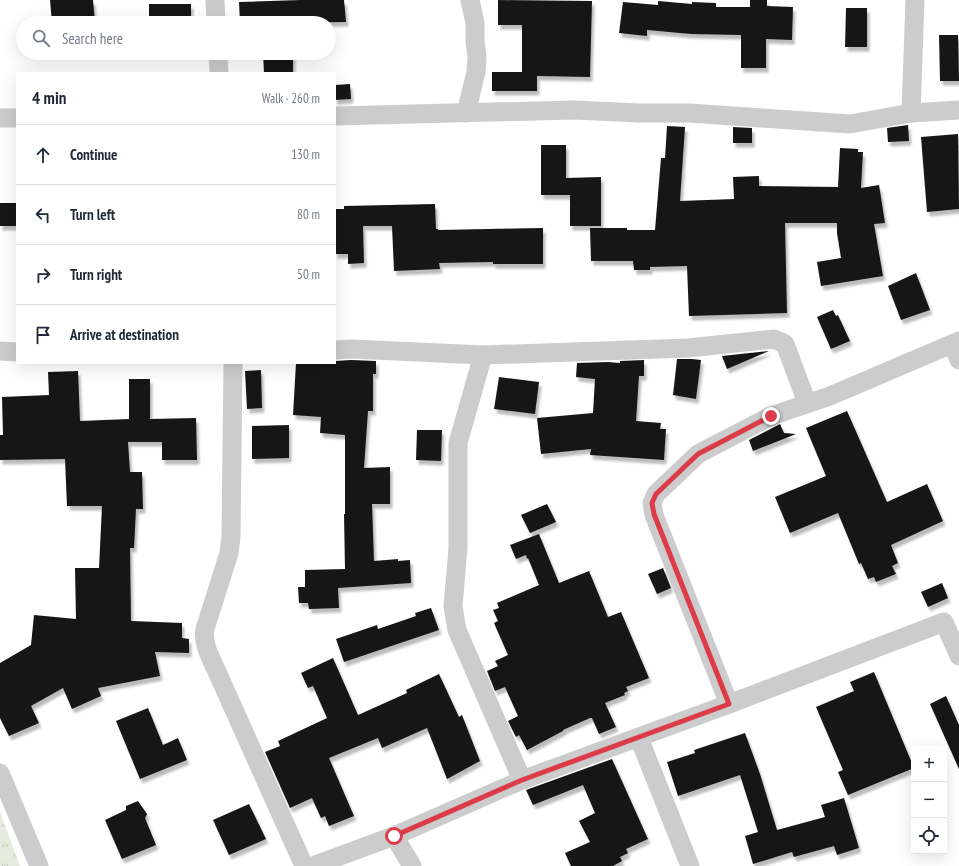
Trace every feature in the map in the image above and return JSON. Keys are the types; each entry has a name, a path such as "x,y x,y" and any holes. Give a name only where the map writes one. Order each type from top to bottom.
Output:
{"street":[{"path":"215,0 216,16"},
{"path":"466,114 476,72 477,57 470,0"},
{"path":"911,113 915,0"},
{"path":"218,60 219,72"},
{"path":"336,116 466,114 574,110 690,114 850,124 911,113 959,110"},
{"path":"0,118 16,118"},
{"path":"336,350 351,349 483,355 688,348 774,339 785,344 807,403"},
{"path":"729,704 654,514 652,503 656,494 698,454 771,416 830,396 957,348"},
{"path":"0,351 16,352"},
{"path":"483,355 458,443 458,548 453,606 457,630 522,780"},
{"path":"233,364 231,537 229,553 204,629 203,637 204,643 304,866"},
{"path":"313,866 394,836 522,780 639,738 952,619 959,656"},
{"path":"639,738 690,866"},
{"path":"0,773 39,866"},
{"path":"394,836 412,866"}],"green space":[{"path":"0,812 20,866 0,866"}],"building":[{"path":"50,0 93,0 94,16 51,16"},
{"path":"344,0 346,22 336,22 336,16 240,16 239,2"},
{"path":"498,0 592,1 590,77 537,76 537,91 492,91 492,72 522,72 522,25 498,25"},
{"path":"750,0 767,0 767,6 793,7 792,40 766,39 766,68 741,68 741,35 691,34 647,30 647,36 619,33 623,2 658,5 658,1 692,4 692,2 716,3 716,7 750,7"},
{"path":"149,4 191,4 191,16 149,16"},
{"path":"846,8 867,8 867,47 845,47"},
{"path":"939,35 958,35 959,81 940,81"},
{"path":"263,60 293,60 293,72 264,72"},
{"path":"350,84 351,99 336,100 336,85"},
{"path":"908,125 909,141 888,142 887,128"},
{"path":"667,126 685,127 680,201 734,199 733,177 759,176 759,186 838,187 840,148 858,149 858,152 863,152 861,188 879,185 885,223 874,224 883,276 821,286 817,262 841,258 837,223 785,223 787,313 689,316 687,266 650,267 650,270 634,270 633,261 591,261 590,228 655,230 661,158 665,158"},
{"path":"733,127 752,128 752,143 733,143"},
{"path":"958,134 959,209 927,212 921,137"},
{"path":"541,145 566,145 566,178 601,177 601,226 570,226 570,195 541,195"},
{"path":"0,203 16,203 16,226 0,226"},
{"path":"435,204 436,229 438,230 543,228 543,264 493,264 493,262 439,263 440,269 394,271 392,226 363,226 364,263 348,264 348,254 336,254 336,209 344,209 344,206"},
{"path":"916,273 930,310 901,320 888,286"},
{"path":"833,310 836,316 838,315 850,341 831,349 817,317"},
{"path":"769,351 727,369 722,356"},
{"path":"677,359 701,360 696,399 673,395"},
{"path":"644,360 644,376 639,376 636,421 661,423 660,429 666,429 664,460 590,455 591,449 541,454 537,418 593,413 595,379 576,377 577,363 620,363 620,361"},
{"path":"336,361 376,361 376,374 373,374 373,411 368,411 364,468 390,467 390,504 372,504 374,561 398,559 398,561 410,560 411,583 338,588 339,608 309,609 308,603 299,603 298,587 305,587 305,570 345,569 345,435 320,433 321,417 293,415 296,364 336,364"},
{"path":"261,370 262,408 247,409 245,371"},
{"path":"78,371 80,421 129,419 129,379 150,379 150,419 196,418 197,460 162,460 162,442 128,442 130,472 142,472 143,509 136,509 134,548 130,548 131,621 182,623 182,638 189,639 189,653 155,652 160,676 98,688 101,696 72,709 63,688 31,706 39,723 9,736 0,718 0,663 31,645 34,615 76,619 75,568 99,568 102,506 67,506 65,459 0,460 0,435 3,435 2,397 49,395 48,372"},
{"path":"499,377 539,382 535,414 494,409"},
{"path":"847,411 887,502 927,484 943,521 891,545 898,563 892,566 896,574 876,582 874,577 868,579 861,563 859,564 838,513 790,533 775,497 826,476 806,428"},
{"path":"780,424 784,433 796,434 753,451 749,440"},
{"path":"289,425 289,458 252,459 252,426"},
{"path":"417,430 442,430 441,461 416,460"},
{"path":"547,504 556,522 530,533 521,515"},
{"path":"539,534 559,583 589,571 608,617 621,612 649,678 626,687 628,691 624,693 625,695 605,703 616,727 599,734 592,718 590,718 563,730 527,750 519,735 516,737 508,721 518,716 505,687 495,691 487,671 498,666 495,661 508,655 494,623 498,621 493,610 499,608 497,603 539,585 526,555 516,559 510,545"},
{"path":"663,568 671,588 657,594 648,574"},
{"path":"942,583 948,598 928,607 921,592"},
{"path":"431,608 439,630 344,662 336,639 377,625 378,629 416,616 415,613"},
{"path":"333,658 358,715 407,693 406,690 439,674 459,717 462,715 480,761 447,779 427,728 382,748 378,738 329,758 354,816 329,826 325,816 321,818 312,798 290,808 265,752 280,746 278,741 327,718 313,686 308,688 301,673"},
{"path":"874,672 911,761 911,769 848,795 838,772 843,770 816,707 854,691 850,682"},
{"path":"946,696 959,725 959,769 930,704"},
{"path":"148,708 163,745 178,738 187,760 140,779 116,721"},
{"path":"745,733 760,774 777,830 825,817 821,805 844,798 859,848 837,855 834,846 794,857 792,852 753,864 745,836 758,832 740,775 678,796 667,762 695,753 694,750"},
{"path":"612,759 648,839 626,849 628,853 620,857 622,861 613,866 571,866 565,853 590,842 579,821 595,813 583,785 533,805 526,790"},
{"path":"138,801 147,814 145,818 156,845 122,859 105,820 126,810 126,806"},
{"path":"249,804 266,839 229,855 213,820"}],"route":[{"path":"394,836 522,780 729,704 654,514 652,503 656,494 698,454 771,416"}]}
